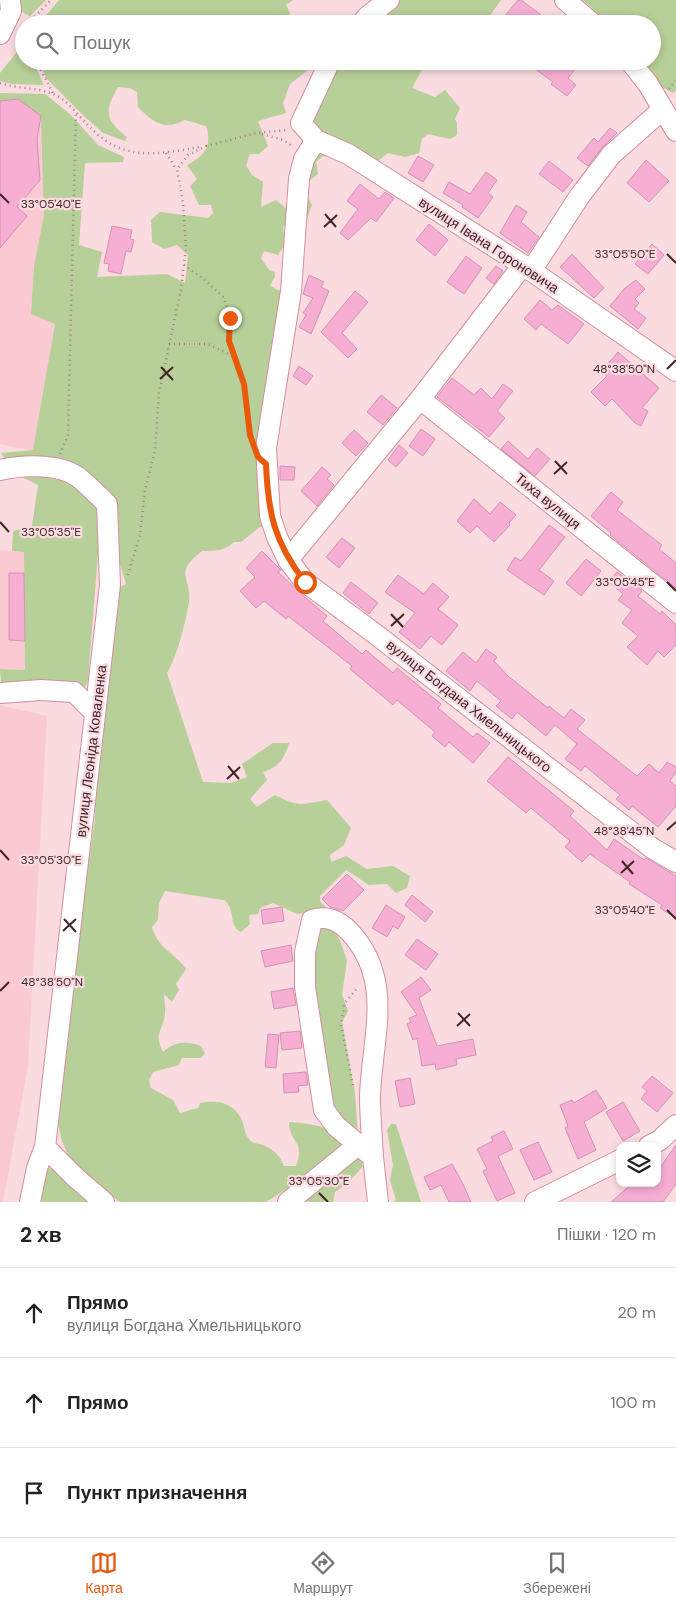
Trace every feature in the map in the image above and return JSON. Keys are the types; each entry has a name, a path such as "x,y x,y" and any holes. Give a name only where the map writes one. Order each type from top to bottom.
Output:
{"street":[{"path":"0,34 11,11 10,0"},
{"path":"369,15 389,0"},
{"path":"565,0 582,15"},
{"path":"301,123 326,70"},
{"path":"637,70 648,84 676,131"},
{"path":"288,560 527,268 611,156 662,110"},
{"name":"вулиця Івана Гороновича","path":"301,123 316,140 348,154 527,268 676,371"},
{"path":"304,158 316,140"},
{"name":"вулиця Богдана Хмельницького","path":"304,158 299,179 291,291 266,448 270,516 277,538 288,560 305,582 374,633 652,848 676,862"},
{"name":"Тиха вулиця","path":"420,399 676,603"},
{"name":"вулиця Леоніда Коваленка","path":"0,470 22,465 54,469 76,476 107,504 110,585 45,1147 36,1168 30,1202"},
{"path":"0,693 41,690 74,692 95,713"},
{"path":"366,1150 336,1126 324,1110 305,987 304,952 312,920 323,916 341,923 360,943 375,972 378,1018 366,1150 378,1202"},
{"path":"656,1142 676,1125"},
{"path":"45,1147 75,1178 104,1202"},
{"path":"288,1202 366,1150"},
{"path":"535,1202 616,1162"}],"path":[{"path":"37,15 51,0"},
{"path":"41,70 54,94 76,112 99,137 124,151 166,153 206,146 256,133 292,129 301,123"},
{"path":"0,83 14,88 54,94"},
{"path":"54,469 68,436 76,112"},
{"path":"256,133 283,140 304,158"},
{"path":"177,169 188,155 206,146"},
{"path":"110,585 120,582 128,576 140,535 145,490 156,451 159,393 184,264 186,248 177,169 166,153"},
{"path":"184,264 224,298 230,318 229,341 244,384 250,435"},
{"path":"169,344 208,344 235,357"}],"shaded area":[{"path":"18,99 41,116 49,157 44,215 34,267 31,314 55,324 33,451 0,444 0,101"},
{"path":"0,550 24,552 25,670 0,669"},
{"path":"0,705 47,716 28,1066 3,1202 0,1202"}],"green space":[{"path":"18,0 46,0 31,15 23,13"},
{"path":"59,0 293,0 286,5 290,13 289,15 46,15"},
{"path":"399,0 501,0 490,15 380,15"},
{"path":"582,0 676,0 676,90 673,93 656,84 644,70 661,70 661,15 593,15 592,8"},
{"path":"15,54 15,70 37,70 44,85 12,84 0,81 0,73"},
{"path":"43,70 308,70 290,84 283,103 286,113 258,121 268,146 259,154 250,154 246,165 252,175 263,182 261,207 276,200 287,209 298,194 318,147 369,176 334,159 323,156 316,162 318,174 309,181 307,195 312,205 303,230 303,274 300,278 296,229 283,226 285,244 278,255 264,251 261,258 269,270 275,272 275,277 270,285 277,290 282,290 266,527 260,527 241,542 234,542 223,549 202,551 188,565 185,576 189,602 178,648 167,673 203,782 231,783 247,777 242,764 273,743 289,743 280,762 273,768 263,772 267,780 250,799 257,807 275,795 290,802 301,804 327,800 351,828 344,845 330,855 331,862 346,856 367,869 393,866 410,876 407,888 396,893 387,884 369,885 346,870 320,896 320,901 333,916 333,927 347,961 342,994 348,1011 342,1022 355,1094 358,1135 331,1109 309,986 311,912 297,914 273,903 260,908 258,914 249,915 250,924 241,932 235,926 230,908 224,900 165,891 159,903 158,920 152,927 162,945 186,969 176,984 179,990 172,1002 164,994 165,1012 159,1036 160,1045 163,1052 176,1044 190,1043 201,1046 205,1053 201,1058 182,1058 179,1065 153,1072 149,1080 151,1088 173,1100 180,1113 198,1108 200,1103 218,1102 228,1105 241,1118 249,1140 274,1151 284,1166 296,1166 299,1158 298,1147 289,1122 325,1128 344,1137 358,1154 363,1166 348,1183 335,1192 333,1202 308,1202 288,1188 266,1202 120,1202 73,1167 62,1141 58,1124 75,955 95,819 95,788 105,718 116,589 126,584 119,561 115,503 14,458 5,459 1,453 33,450 55,324 31,314 34,266 44,215 41,117 18,99 0,101 0,93 45,94 71,115 98,145 124,157 123,162 85,163 79,245 102,252 97,277 167,274 185,283 188,255 177,245 164,249 152,242 151,220 160,212 208,218 213,213 211,205 199,205 190,186 197,179 187,165 206,150 208,133 206,126 185,120 171,125 160,124 138,107 137,92 130,88 118,87 110,103 109,115 114,125 127,137 125,141 103,133 46,78"},
{"path":"332,70 422,70 412,88 435,97 445,90 460,108 455,119 457,135 450,139 428,134 422,139 419,153 405,157 388,153 371,163 317,131 313,115"},
{"path":"20,476 57,479 79,488 88,495 101,515 88,680 83,692 8,694 1,682 0,669 25,670 24,552 12,551 13,531 32,526 38,485"},
{"path":"391,1124 396,1124 421,1202 394,1202 396,1200 390,1180 393,1165 387,1130"},
{"path":"52,1168 91,1202 33,1202 46,1169"}],"building":[{"path":"518,0 521,0 541,15 506,15"},
{"path":"536,70 574,71 568,78 576,85 567,96 551,84 553,82"},
{"path":"18,99 41,116 37,139 40,180 17,207 27,216 0,248 0,101"},
{"path":"610,128 617,133 588,166 577,158 594,138 598,142"},
{"path":"418,156 434,165 423,182 408,173"},
{"path":"646,160 669,181 649,202 627,183"},
{"path":"549,161 573,180 563,192 539,174"},
{"path":"486,172 497,180 488,193 493,197 478,218 462,207 463,205 443,193 449,182 470,194"},
{"path":"360,184 379,199 385,192 394,198 376,222 371,218 348,240 340,233 358,209 347,201"},
{"path":"516,205 527,212 521,222 539,237 528,253 500,233"},
{"path":"429,224 448,240 435,256 416,240"},
{"path":"112,226 132,230 130,239 134,240 131,252 126,251 121,274 108,271 109,264 104,263"},
{"path":"652,244 664,255 648,274 635,264"},
{"path":"572,254 604,288 594,298 560,267"},
{"path":"466,256 482,268 464,294 447,282"},
{"path":"496,266 503,271 494,284 486,278"},
{"path":"309,275 324,282 321,287 329,291 311,334 299,327 306,315 303,313 313,298 303,294"},
{"path":"636,280 645,289 635,299 639,303 634,309 646,318 638,329 610,306 624,289"},
{"path":"355,291 368,302 342,333 357,349 348,358 321,332"},
{"path":"540,300 552,310 558,305 584,324 568,344 541,324 536,330 524,319"},
{"path":"618,352 659,388 642,408 648,411 641,426 635,423 612,399 605,406 591,392 607,376 601,372"},
{"path":"299,366 313,376 306,385 293,376"},
{"path":"452,378 474,395 481,388 492,399 503,384 513,391 497,411 505,418 489,437 437,397"},
{"path":"381,395 397,408 383,425 367,412"},
{"path":"421,429 435,439 423,456 409,446"},
{"path":"354,430 368,443 356,456 342,443"},
{"path":"508,441 528,459 537,448 550,459 535,476 501,449"},
{"path":"399,445 408,453 396,467 388,460"},
{"path":"280,466 295,467 294,480 280,480"},
{"path":"322,467 331,475 327,479 334,485 317,506 301,491"},
{"path":"611,492 623,502 617,510 662,545 659,549 676,563 676,588 610,535 611,533 591,516"},
{"path":"474,499 490,514 500,502 516,515 509,523 510,525 494,542 477,526 470,533 457,521"},
{"path":"549,525 565,537 539,570 554,581 544,595 507,570 515,557 521,561"},
{"path":"342,538 355,548 339,568 326,557"},
{"path":"262,551 281,570 278,572 327,616 323,621 362,654 366,650 393,673 397,668 441,704 438,708 473,737 477,733 490,743 473,763 449,742 445,747 432,736 435,732 397,700 393,705 350,669 352,666 288,616 286,619 264,601 256,608 240,591 255,577 246,568"},
{"path":"586,559 601,571 581,596 566,583"},
{"path":"617,572 642,591 638,596 660,614 662,611 676,625 676,645 664,657 658,651 647,665 627,647 638,636 622,623 632,610 618,600 623,594 609,582"},
{"path":"9,573 24,573 25,641 9,640"},
{"path":"398,575 424,594 433,583 449,597 438,609 458,625 442,645 431,636 420,649 399,632 415,613 385,592"},
{"path":"351,582 378,603 369,614 343,593"},
{"path":"486,649 497,657 494,661 508,676 548,708 549,706 564,718 571,709 585,720 577,729 637,776 649,764 659,773 667,762 676,767 676,772 670,781 676,786 676,806 658,827 632,806 629,810 616,799 620,795 585,766 581,771 565,759 577,744 555,725 546,736 517,712 512,719 496,706 501,701 477,681 470,691 446,671 463,652 476,663"},
{"path":"508,757 574,811 570,816 607,850 614,839 644,860 646,858 676,876 676,918 660,908 662,905 629,884 630,882 590,854 582,862 565,847 570,841 531,808 526,813 487,781"},
{"path":"347,874 364,890 343,911 330,907 322,899"},
{"path":"412,895 433,912 425,922 405,905"},
{"path":"386,905 405,917 398,929 393,926 387,937 372,928"},
{"path":"282,907 284,921 263,924 261,910"},
{"path":"417,939 438,954 426,970 405,955"},
{"path":"291,945 293,961 265,967 261,951"},
{"path":"421,977 431,990 419,998 437,1046 473,1039 476,1055 456,1059 457,1065 436,1070 435,1064 422,1066 417,1038 413,1040 407,1024 411,1022 409,1018 417,1015 401,992"},
{"path":"293,988 296,1005 274,1009 271,992"},
{"path":"300,1031 302,1048 282,1050 280,1033"},
{"path":"268,1034 279,1035 276,1068 265,1067"},
{"path":"306,1072 308,1085 298,1086 299,1092 284,1093 283,1074"},
{"path":"652,1076 673,1093 657,1112 641,1099 647,1091 642,1087"},
{"path":"410,1078 415,1104 400,1107 395,1081"},
{"path":"596,1090 607,1108 584,1122 596,1150 578,1159 565,1128 568,1126 560,1105 572,1100 574,1103"},
{"path":"623,1102 640,1131 623,1141 606,1112"},
{"path":"504,1131 513,1149 498,1156 515,1193 497,1201 483,1171 487,1169 477,1149 493,1141 491,1137"},
{"path":"538,1142 552,1172 534,1180 520,1150"},
{"path":"676,1145 676,1184 663,1202 611,1202 628,1187 661,1187 661,1166"},
{"path":"452,1164 471,1202 449,1202 441,1185 430,1190 424,1177"}],"route":[{"path":"230,318 229,341 244,384 250,435 258,457 266,464 270,516 277,538 288,560 305,582"}]}
